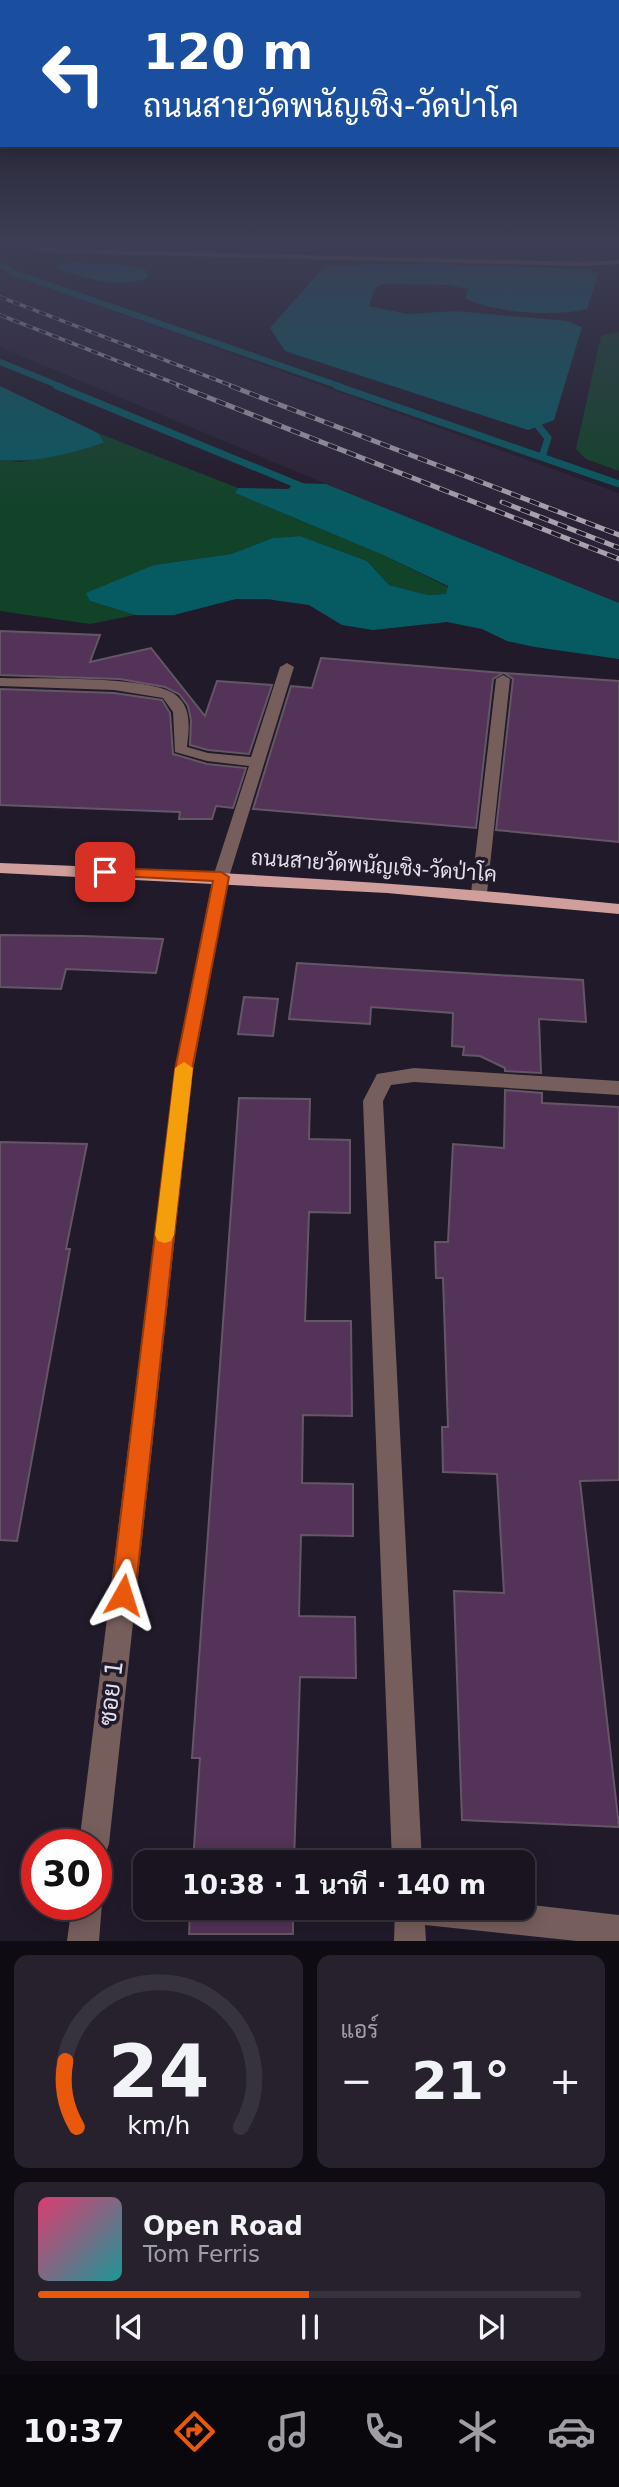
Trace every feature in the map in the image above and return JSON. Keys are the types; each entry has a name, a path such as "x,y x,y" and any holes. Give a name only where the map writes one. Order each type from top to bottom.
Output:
{"main road":[{"name":"ถนนสายวัดพนัญเชิง-วัดป่าโค","path":"0,868 221,877 480,893 619,909"}],"street":[{"name":"ซอย 1","path":"96,1829 184,1070 221,877 287,667"},
{"path":"480,893 503,679"},
{"path":"0,682 143,688 169,695 183,714 180,750 207,757 257,762"},
{"path":"407,1850 373,1101 384,1079 414,1075 619,1088"},
{"path":"83,1941 85,1920"},
{"path":"410,1920 410,1941"},
{"path":"524,1920 619,1930"}],"shaded area":[{"path":"0,336 182,336 619,493 619,603 326,484 0,347"},
{"path":"275,336 579,336 554,420 528,430 285,351"},
{"path":"601,336 619,336 619,471 586,459 576,449"},
{"path":"0,386 98,433 104,443 40,459 0,460"},
{"path":"98,433 238,488 235,493 383,555 448,587 446,594 428,595 389,585 367,561 300,536 273,538 231,554 154,565 90,601 135,615 90,624 0,611 0,460 21,462 103,444"},
{"path":"295,483 326,484 619,603 619,659 507,641 482,629 447,622 373,630 342,625 309,605 266,599 236,599 174,615 135,615 90,601 86,593 154,565 231,554 273,538 300,536 367,561 389,585 428,595 446,594 448,586 383,555 235,493 238,488 288,489"}],"building":[{"path":"0,631 100,635 90,662 151,648 205,716 217,681 272,685 249,754 208,750 190,745 191,720 188,706 179,694 165,687 120,679 0,675"},
{"path":"321,658 503,673 493,679 476,828 253,809 291,686 312,688"},
{"path":"504,673 619,681 619,842 496,830 513,679"},
{"path":"0,689 114,693 162,700 170,713 173,754 207,764 246,768 233,808 216,806 212,819 179,819 180,812 0,805"},
{"path":"0,935 163,939 156,973 66,969 61,989 0,987"},
{"path":"297,963 583,980 586,1022 539,1019 541,1073 505,1071 505,1068 480,1056 463,1055 464,1047 452,1046 453,1013 371,1007 370,1024 289,1019"},
{"path":"244,997 278,999 273,1036 238,1034"},
{"path":"505,1090 542,1093 542,1103 619,1107 619,1480 580,1481 619,1827 462,1820 454,1591 504,1593 497,1474 443,1472 442,1427 448,1427 443,1278 436,1278 435,1242 448,1242 453,1144 504,1148"},
{"path":"239,1098 310,1099 309,1139 350,1140 350,1213 309,1212 305,1321 351,1321 352,1416 303,1415 302,1483 353,1484 353,1536 301,1535 299,1616 355,1617 356,1678 300,1677 294,1850 194,1850 200,1758 192,1758"},
{"path":"0,1142 87,1144 66,1249 70,1249 17,1541 0,1540"},
{"path":"190,1920 293,1920 293,1934 189,1934"}],"waterway":[{"path":"194,336 342,387"},
{"path":"0,362 62,387"},
{"path":"57,386 308,489"},
{"path":"337,386 619,484"},
{"path":"529,415 548,438 542,457"}],"railway":[{"path":"53,336 184,387"},
{"path":"101,336 235,387"},
{"path":"179,386 619,559"},
{"path":"231,386 619,535"},
{"path":"502,502 619,548"}],"slow traffic":[{"path":"165,1235 184,1068"}],"route":[{"path":"105,872 221,877 184,1070 123,1595"}]}
